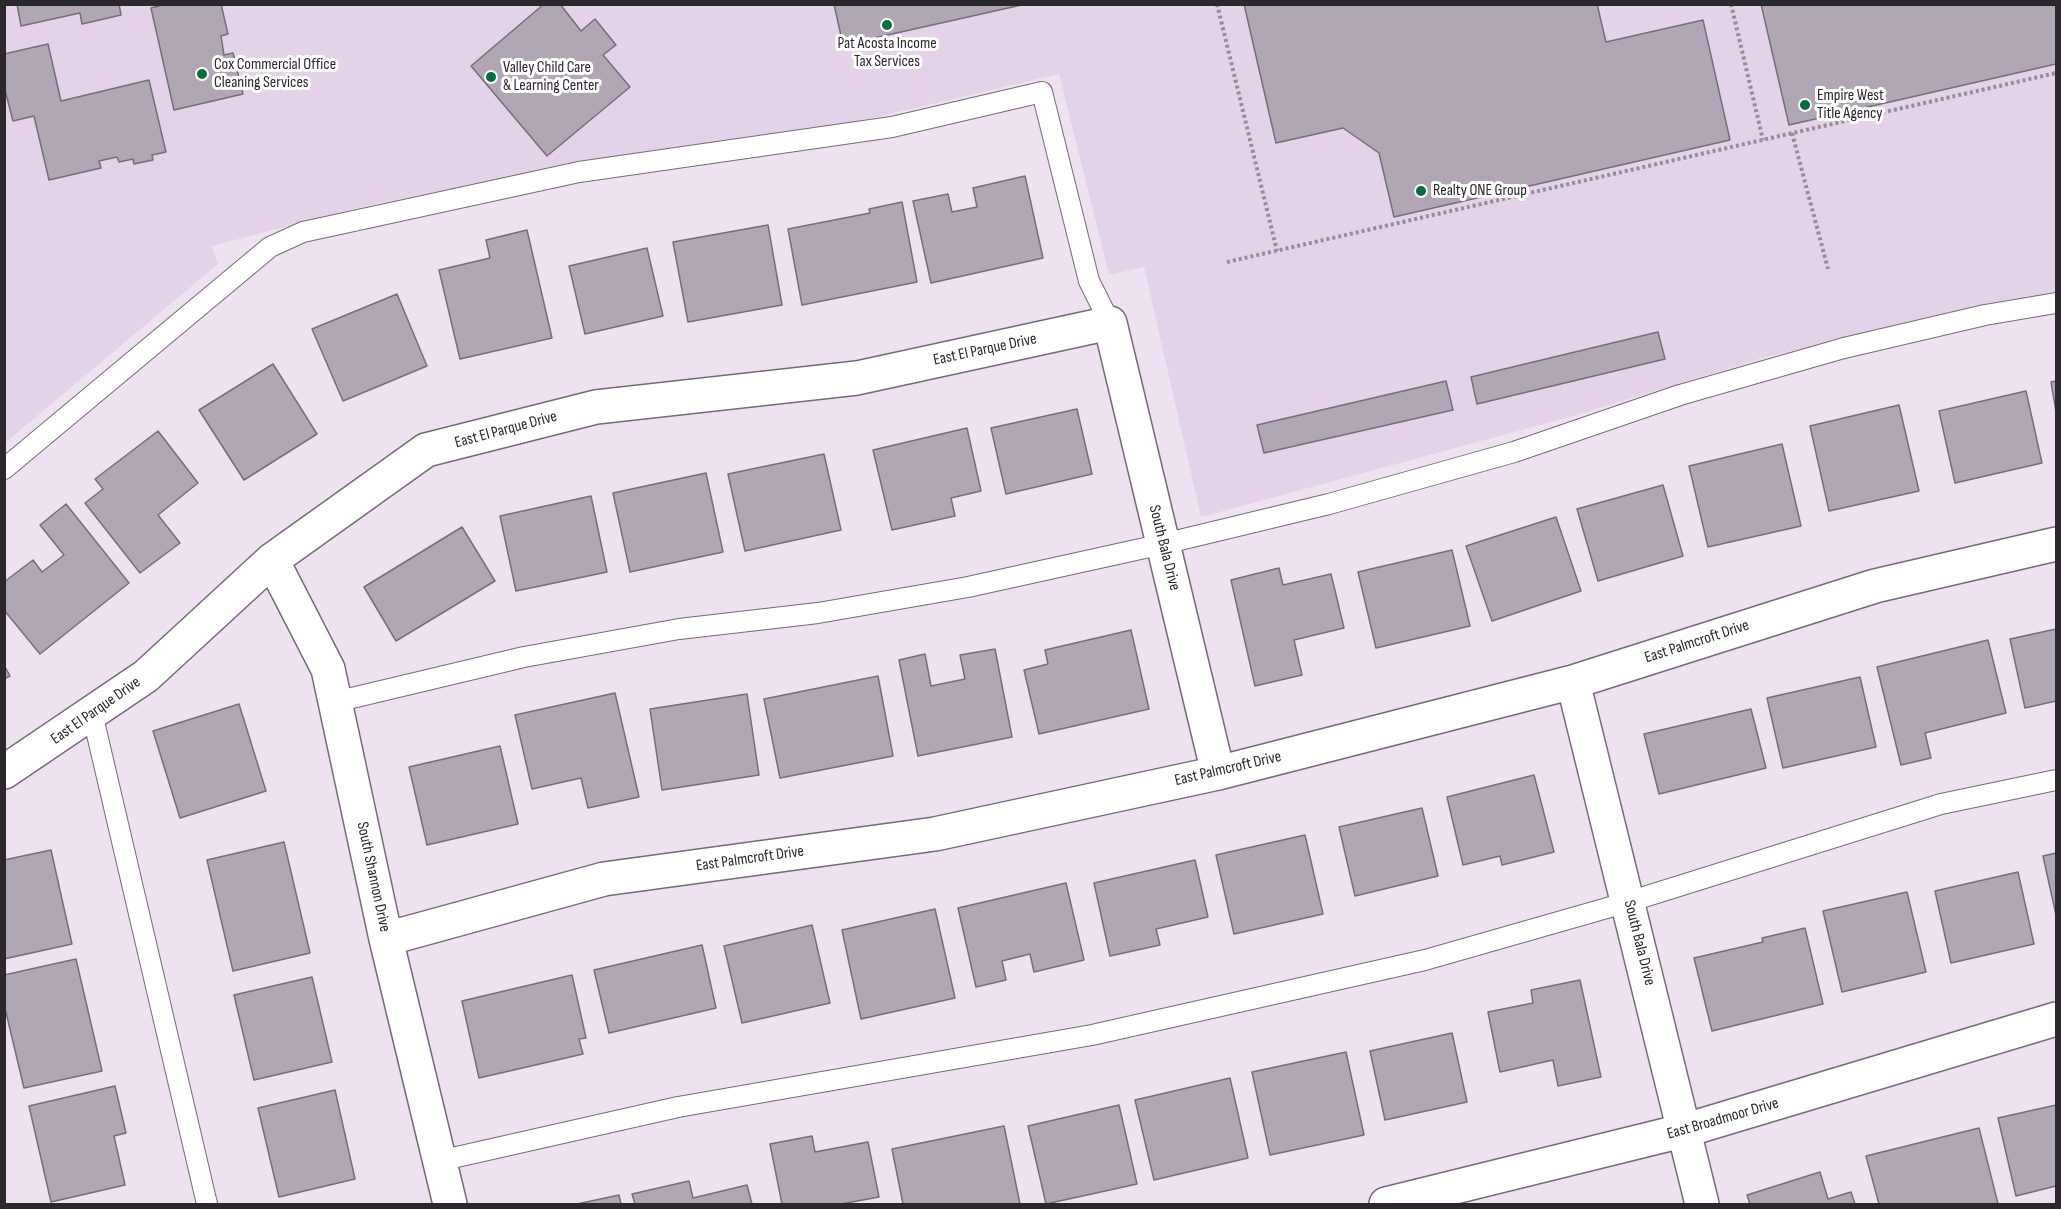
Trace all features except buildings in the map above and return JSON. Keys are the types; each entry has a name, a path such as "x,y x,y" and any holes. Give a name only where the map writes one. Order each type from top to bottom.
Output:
{"street":[{"name":"South Bala Drive","path":"1110,323 1218,773"},
{"name":"East El Parque Drive","path":"4,772 146,676 272,560 426,450 596,406 857,378 1110,323"},
{"name":"East Palmcroft Drive","path":"386,939 604,879 935,834 1218,773 1574,682 1875,586 2056,544"},
{"name":"South Shannon Drive","path":"272,560 328,669 386,939 450,1204"},
{"name":"South Bala Drive","path":"1574,682 1686,1130 1702,1204"},
{"name":"East Broadmoor Drive","path":"1386,1204 1686,1130 2056,1020"}],"lane":[{"path":"4,469 270,247 303,232 579,172 892,127 1042,92 1089,281 1110,323"},
{"path":"335,702 524,657 679,629 818,613 968,587 1163,544 1329,504 1514,452 1680,395 1844,348 1985,315 2056,303"},
{"path":"92,713 207,1204"},
{"path":"440,1161 678,1107 1092,1035 1425,960 1629,902 1941,804 2056,780"}],"path":[{"path":"1218,4 1277,251"},
{"path":"1731,4 1763,140"},
{"path":"1227,262 2056,73"},
{"path":"1792,133 1828,268"}],"shaded area":[{"path":"5,5 2056,5 2056,294 1769,356 1570,417 1201,517 1144,267 1109,275 1059,74 847,124 663,149 552,168 361,207 212,246 218,264 5,443"}],"place":[{"name":"Pat Acosta Income Tax Services","path":"887,25"},
{"name":"Cox Commercial Office Cleaning Services","path":"202,74"},
{"name":"Valley Child Care & Learning Center","path":"491,77"},
{"name":"Empire West Title Agency","path":"1805,105"},
{"name":"Realty ONE Group","path":"1421,191"}]}
